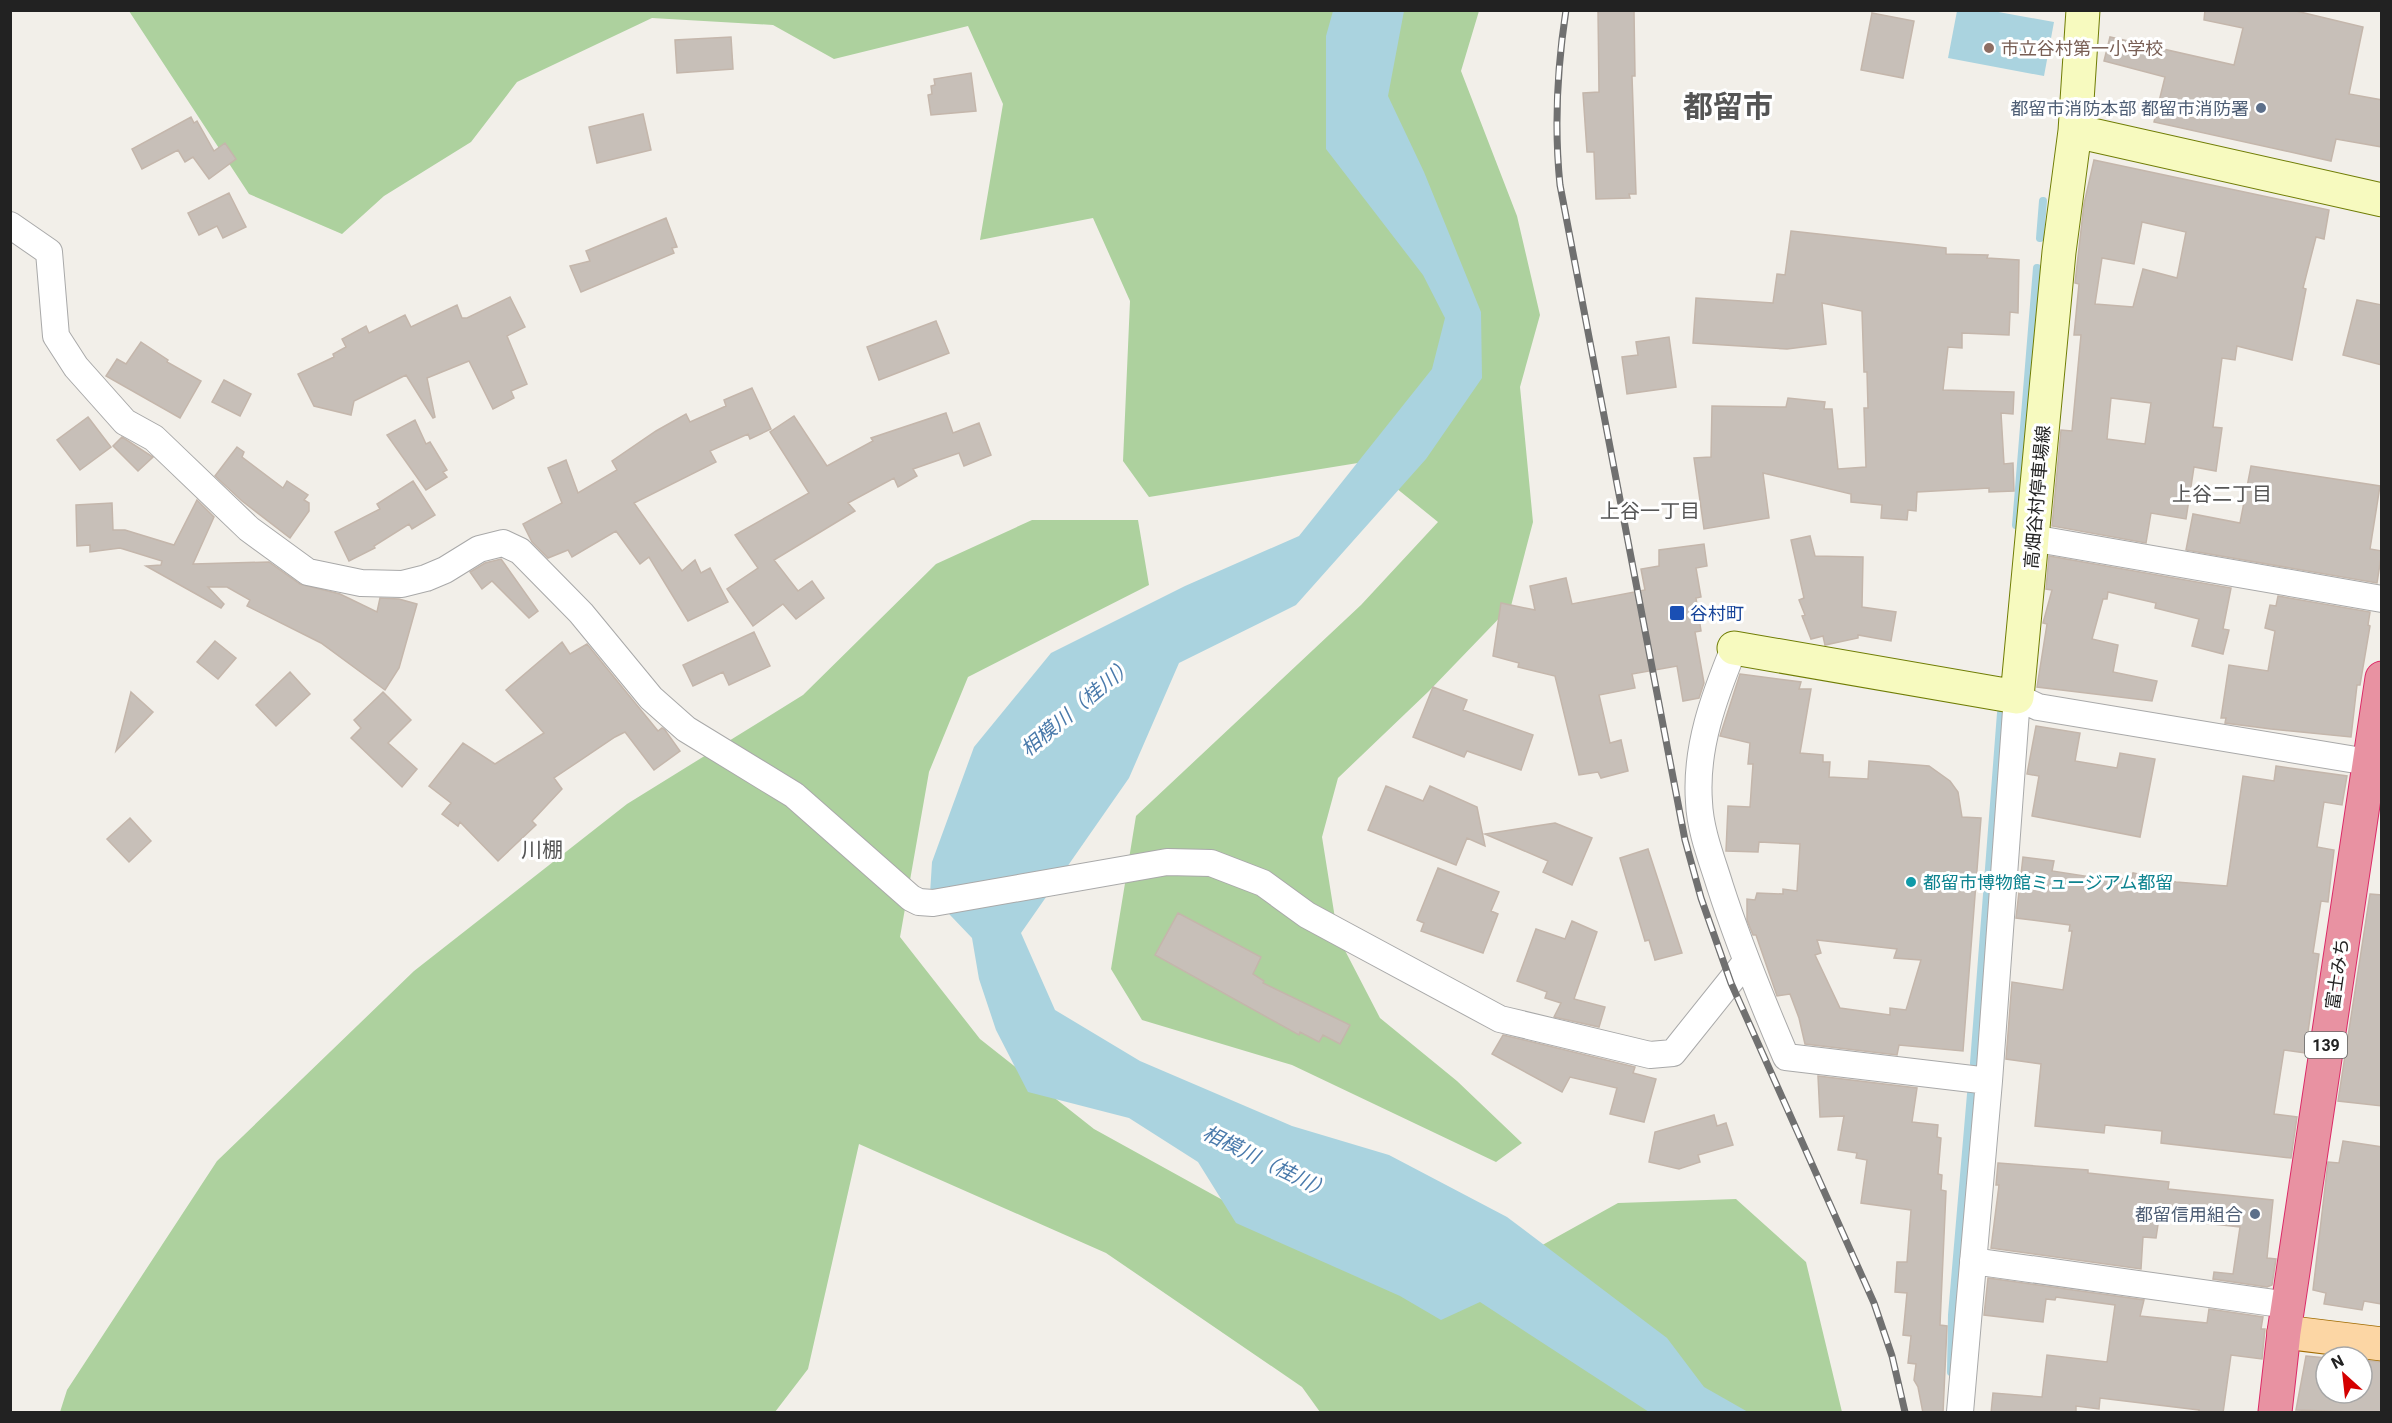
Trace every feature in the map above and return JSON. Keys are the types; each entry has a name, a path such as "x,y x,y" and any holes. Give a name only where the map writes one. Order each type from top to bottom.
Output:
{"highway":[{"name":"富士みち","path":"2275,1413 2286,1318 2382,678"}],"main road":[{"name":"高畑谷村停車場線","path":"2017,697 2027,613 2058,262 2075,131 2083,10"},
{"path":"2075,131 2382,200"},
{"path":"1734,648 2017,697"},
{"path":"2286,1318 2382,1344"}],"street":[{"path":"10,225 49,252 56,336 76,367 125,422 154,438 249,529 308,572 361,583 402,584 426,578 445,570 479,549 503,543 520,551 581,613 636,683 686,729 794,795 911,898 919,902 933,903 1070,877 1167,862 1211,863 1263,884 1306,915 1500,1019 1650,1055 1673,1053 1745,963"},
{"path":"2032,538 2382,599"},
{"path":"1734,648 1714,697 1700,757 1698,804 1711,858 1745,963 1786,1057 1989,1081"},
{"path":"1960,1413 1989,1081 2017,697 2038,707 2368,762"},
{"path":"1973,1262 2286,1318"}],"green space":[{"path":"129,11 1479,11 1461,71 1517,216 1540,315 1520,387 1533,522 1511,606 1429,691 1338,778 1322,837 1338,937 1380,1018 1457,1081 1522,1143 1496,1162 1292,1065 1142,1020 1111,969 1136,816 1361,605 1438,522 1364,462 1149,497 1123,461 1130,301 1093,218 980,240 1003,104 968,26 834,59 773,25 652,18 517,82 471,142 384,196 342,234 249,194"},
{"path":"1032,520 1138,520 1149,585 968,677 929,772 900,937 980,1039 1094,1129 1304,1245 1467,1287 1618,1203 1736,1199 1806,1262 1842,1412 1320,1412 1302,1387 1106,1253 859,1144 808,1369 775,1412 60,1412 67,1390 217,1161 414,971 627,804 803,695 936,564"}],"water":[{"name":"相模川（桂川）","path":"1333,11 1404,11 1388,96 1424,172 1481,312 1482,378 1426,459 1296,605 1179,663 1129,778 1021,933 1055,1010 1140,1061 1292,1126 1389,1155 1507,1217 1667,1338 1704,1387 1748,1412 1649,1412 1480,1302 1441,1320 1400,1296 1236,1223 1198,1162 1129,1118 1028,1092 996,1030 979,979 972,938 930,894 932,862 974,747 1051,653 1185,586 1299,536 1432,369 1445,318 1423,275 1326,149 1326,36"},
{"path":"1957,11 1993,11 2054,22 2044,76 1948,58"}],"building":[{"path":"1598,10 1634,10 1635,76 1632,76 1636,194 1629,194 1630,198 1596,199 1594,152 1587,152 1583,93 1599,92"},
{"path":"2205,10 2292,10 2363,27 2349,94 2382,100 2382,147 2336,139 2331,161 2154,122 2165,77 2104,61 2110,37 2234,65 2243,28 2204,20"},
{"path":"1872,13 1914,21 1903,78 1861,70"},
{"path":"731,37 733,69 677,73 675,40"},
{"path":"971,73 976,111 931,115 928,95 932,94 931,86 935,85 934,79"},
{"path":"643,114 651,150 597,163 589,127"},
{"path":"191,117 194,123 197,121 214,151 225,143 236,159 209,179 193,157 185,162 178,150 142,169 132,149"},
{"path":"2094,160 2329,210 2324,239 2316,237 2303,288 2306,289 2292,360 2237,346 2235,360 2222,358 2213,427 2222,428 2216,471 2194,467 2186,519 2151,513 2146,543 2052,526 2061,430 2072,431 2081,335 2074,335 2079,284 2075,283 2084,204","holes":["2142,222 2186,232 2177,278 2143,269 2133,307 2095,304 2102,258 2134,264","2111,398 2151,403 2145,444 2107,439"]},
{"path":"229,193 246,227 223,238 217,226 199,235 188,213"},
{"path":"666,218 677,247 672,248 674,253 581,292 570,266 590,261 586,251"},
{"path":"1791,231 1946,248 1946,254 1988,255 1987,258 2019,260 2018,313 2010,312 2009,335 1962,333 1962,348 1948,347 1943,390 2014,392 2013,414 2001,413 2004,464 2013,463 2014,491 1989,492 1989,488 1917,492 1916,511 1908,510 1907,520 1881,518 1882,505 1851,502 1851,494 1763,473 1769,518 1704,529 1694,458 1711,457 1712,406 1786,407 1788,398 1825,402 1824,409 1832,409 1838,469 1866,467 1864,408 1868,408 1862,311 1822,303 1826,344 1787,349 1693,343 1696,298 1773,303 1777,274 1785,275"},
{"path":"510,297 525,327 507,336 527,384 511,391 514,398 493,409 469,361 427,378 435,417 433,418 406,375 354,401 351,415 314,406 298,374 334,357 333,354 346,347 342,339 366,326 369,333 405,315 411,327 457,305 462,318 467,318"},
{"path":"2357,300 2382,305 2382,365 2343,355"},
{"path":"936,321 949,353 879,380 867,347"},
{"path":"1669,337 1676,387 1627,394 1622,357 1638,355 1636,342"},
{"path":"141,342 168,360 167,362 201,381 180,418 106,376 117,359 126,364"},
{"path":"224,380 251,394 240,416 212,402"},
{"path":"752,388 771,429 750,439 748,434 710,451 716,462 634,503 682,571 695,560 701,573 710,568 728,602 688,621 649,557 640,564 616,531 572,557 568,550 548,558 532,542 523,524 562,503 548,468 566,460 578,493 617,470 612,461 656,431 686,414 690,422 726,406 724,400"},
{"path":"946,413 953,433 979,423 991,455 964,466 959,453 913,469 917,476 898,487 894,478 848,503 855,511 774,560 798,591 812,581 824,598 796,619 783,604 753,626 727,589 758,568 735,535 809,493 770,432 794,416 827,466 873,441 871,438"},
{"path":"88,417 111,447 80,470 57,440"},
{"path":"415,420 426,444 430,442 447,470 443,472 447,477 426,490 387,435"},
{"path":"122,437 153,457 138,471 113,446"},
{"path":"237,447 244,452 242,457 283,488 287,481 308,495 304,500 309,503 309,511 290,538 242,501 215,476"},
{"path":"2251,466 2380,486 2370,549 2382,551 2377,583 2186,550 2193,514 2240,523"},
{"path":"413,481 435,515 412,529 409,524 374,546 375,548 349,561 335,532 380,509 377,504"},
{"path":"197,500 214,517 193,564 269,562 300,584 340,594 377,612 380,598 399,599 417,604 399,668 385,690 321,643 247,606 250,600 227,587 208,587 224,604 221,608 146,566 161,565 162,561 120,548 90,552 90,545 77,546 76,505 112,503 113,530 125,530 174,545"},
{"path":"1810,536 1815,556 1863,557 1862,607 1896,612 1891,641 1858,635 1858,638 1825,645 1823,636 1811,639 1802,616 1805,615 1799,600 1804,598 1791,540"},
{"path":"1704,544 1707,566 1696,568 1701,597 1696,598 1701,631 1695,632 1704,683 1699,698 1683,701 1677,666 1632,674 1635,688 1599,695 1610,743 1621,740 1628,771 1601,778 1598,772 1579,775 1555,676 1518,667 1519,663 1493,656 1501,603 1535,610 1530,586 1566,578 1572,604 1645,590 1641,569 1659,566 1659,550"},
{"path":"2049,556 2231,588 2223,629 2229,630 2223,654 2192,646 2199,619 2155,608 2156,603 2108,592 2107,599 2103,599 2092,639 2118,645 2113,672 2157,681 2152,701 2037,687 2047,624 2043,623 2052,590 2046,589"},
{"path":"501,559 538,611 529,618 492,581 482,589 470,572 485,563"},
{"path":"2278,596 2370,612 2368,625 2370,626 2360,685 2357,685 2351,737 2225,723 2226,718 2221,718 2229,665 2268,671 2275,631 2265,628 2270,605 2276,606"},
{"path":"754,632 770,666 729,685 723,672 693,686 683,665"},
{"path":"215,641 236,658 218,679 197,662"},
{"path":"562,642 570,654 587,644 658,731 662,728 665,730 680,751 654,770 625,732 615,737 554,778 562,789 532,821 536,825 498,861 460,822 458,826 442,814 451,803 429,786 463,743 495,764 544,733 506,690"},
{"path":"290,672 310,694 276,726 256,705"},
{"path":"1740,674 1801,682 1799,689 1811,689 1800,753 1823,755 1823,762 1830,762 1829,777 1868,779 1869,761 1929,766 1950,781 1958,792 1962,817 1981,818 1963,1051 1899,1045 1897,1055 1805,1044 1790,994 1777,996 1756,935 1753,935 1747,920 1747,899 1755,900 1757,893 1783,894 1783,889 1797,891 1800,844 1759,842 1758,852 1726,851 1728,806 1750,807 1753,764 1748,764 1750,743 1720,736","holes":["1817,940 1897,949 1894,958 1921,960 1906,1010 1890,1008 1890,1015 1840,1008 1815,955 1821,953"]},
{"path":"1433,687 1467,700 1463,710 1533,735 1521,770 1467,751 1464,757 1413,737"},
{"path":"131,692 153,712 116,751"},
{"path":"383,692 411,720 388,743 417,769 402,787 351,738 361,728 354,720"},
{"path":"2036,726 2080,733 2075,761 2117,768 2120,753 2155,759 2140,837 2032,816 2039,776 2027,774"},
{"path":"2276,766 2347,776 2342,805 2324,802 2317,847 2334,850 2328,902 2321,901 2313,953 2319,954 2305,1053 2284,1050 2274,1114 2297,1117 2291,1158 2161,1143 2162,1131 2105,1125 2104,1133 2035,1126 2041,1064 2006,1059 2012,982 2063,990 2072,931 2069,931 2070,925 2016,918 2023,857 2054,861 2052,871 2097,878 2098,874 2131,880 2133,873 2176,882 2227,886 2243,776 2274,781"},
{"path":"1386,786 1423,801 1430,786 1477,807 1485,846 1467,838 1456,865 1368,830"},
{"path":"130,818 151,841 129,862 107,839"},
{"path":"1555,823 1592,838 1572,885 1543,872 1548,861 1485,834"},
{"path":"1648,849 1682,953 1655,960 1649,940 1645,941 1620,858"},
{"path":"1438,868 1499,892 1491,911 1498,914 1483,953 1421,931 1424,923 1417,920"},
{"path":"2370,894 2382,895 2382,1106 2338,1101"},
{"path":"1178,913 1261,957 1253,974 1264,981 1263,983 1350,1025 1340,1044 1323,1035 1319,1042 1300,1032 1299,1035 1155,955"},
{"path":"1572,921 1597,932 1574,999 1605,1007 1599,1027 1554,1017 1561,1003 1545,998 1547,992 1517,981 1536,929 1565,939"},
{"path":"1503,1035 1635,1067 1633,1073 1656,1079 1644,1122 1610,1114 1617,1088 1570,1077 1562,1092 1492,1054"},
{"path":"1818,1076 1917,1088 1912,1122 1938,1125 1937,1137 1941,1138 1938,1174 1942,1175 1941,1190 1946,1191 1940,1325 1947,1326 1943,1413 1923,1413 1918,1387 1914,1380 1916,1364 1908,1363 1911,1336 1903,1335 1907,1293 1895,1292 1897,1262 1907,1262 1911,1210 1861,1203 1867,1160 1856,1158 1857,1153 1838,1150 1844,1116 1820,1117"},
{"path":"1714,1115 1717,1126 1726,1123 1733,1145 1698,1155 1700,1162 1679,1169 1649,1162 1655,1132"},
{"path":"2343,1141 2382,1147 2382,1304 2364,1301 2362,1310 2324,1304 2326,1293 2313,1290 2328,1162 2339,1163"},
{"path":"1998,1163 2088,1170 2088,1173 2169,1182 2168,1189 2273,1200 2267,1258 2276,1259 2272,1285 2267,1287 2213,1279 2214,1272 2233,1274 2240,1227 2159,1218 2156,1238 2143,1237 2141,1269 1991,1248 1999,1185 1996,1185"},
{"path":"1988,1278 2144,1300 2140,1316 2207,1323 2209,1309 2263,1317 2261,1329 2265,1329 2262,1359 2231,1355 2223,1413 2199,1413 2199,1410 2100,1398 2099,1409 2076,1406 2076,1413 1991,1413 1993,1393 2042,1397 2047,1355 2107,1362 2115,1305 2056,1297 2055,1300 2046,1299 2043,1322 1984,1315"},
{"path":"2306,1356 2314,1357 2314,1405 2374,1405 2374,1361 2382,1362 2382,1413 2296,1410"}],"waterway":[{"path":"2040,238 2043,201"},
{"path":"2016,525 2037,268"},
{"path":"1974,1063 2001,713"},
{"path":"1951,1372 1952,1315 1971,1094"}],"railway":[{"path":"1566,10 1557,98 1560,185 1685,840 1701,898 1731,983 1874,1303 1892,1356 1905,1412"}],"place":[{"name":"市立谷村第一小学校","path":"1989,48"},
{"name":"都留市消防本部 都留市消防署","path":"2261,108"},
{"name":"谷村町","path":"1677,613"},
{"name":"都留市博物館ミュージアム都留","path":"1911,882"},
{"name":"都留信用組合","path":"2255,1214"}],"district":[{"name":"都留市","path":"1728,106"},
{"name":"上谷二丁目","path":"2222,494"},
{"name":"上谷一丁目","path":"1650,511"},
{"name":"川棚","path":"542,850"}]}
